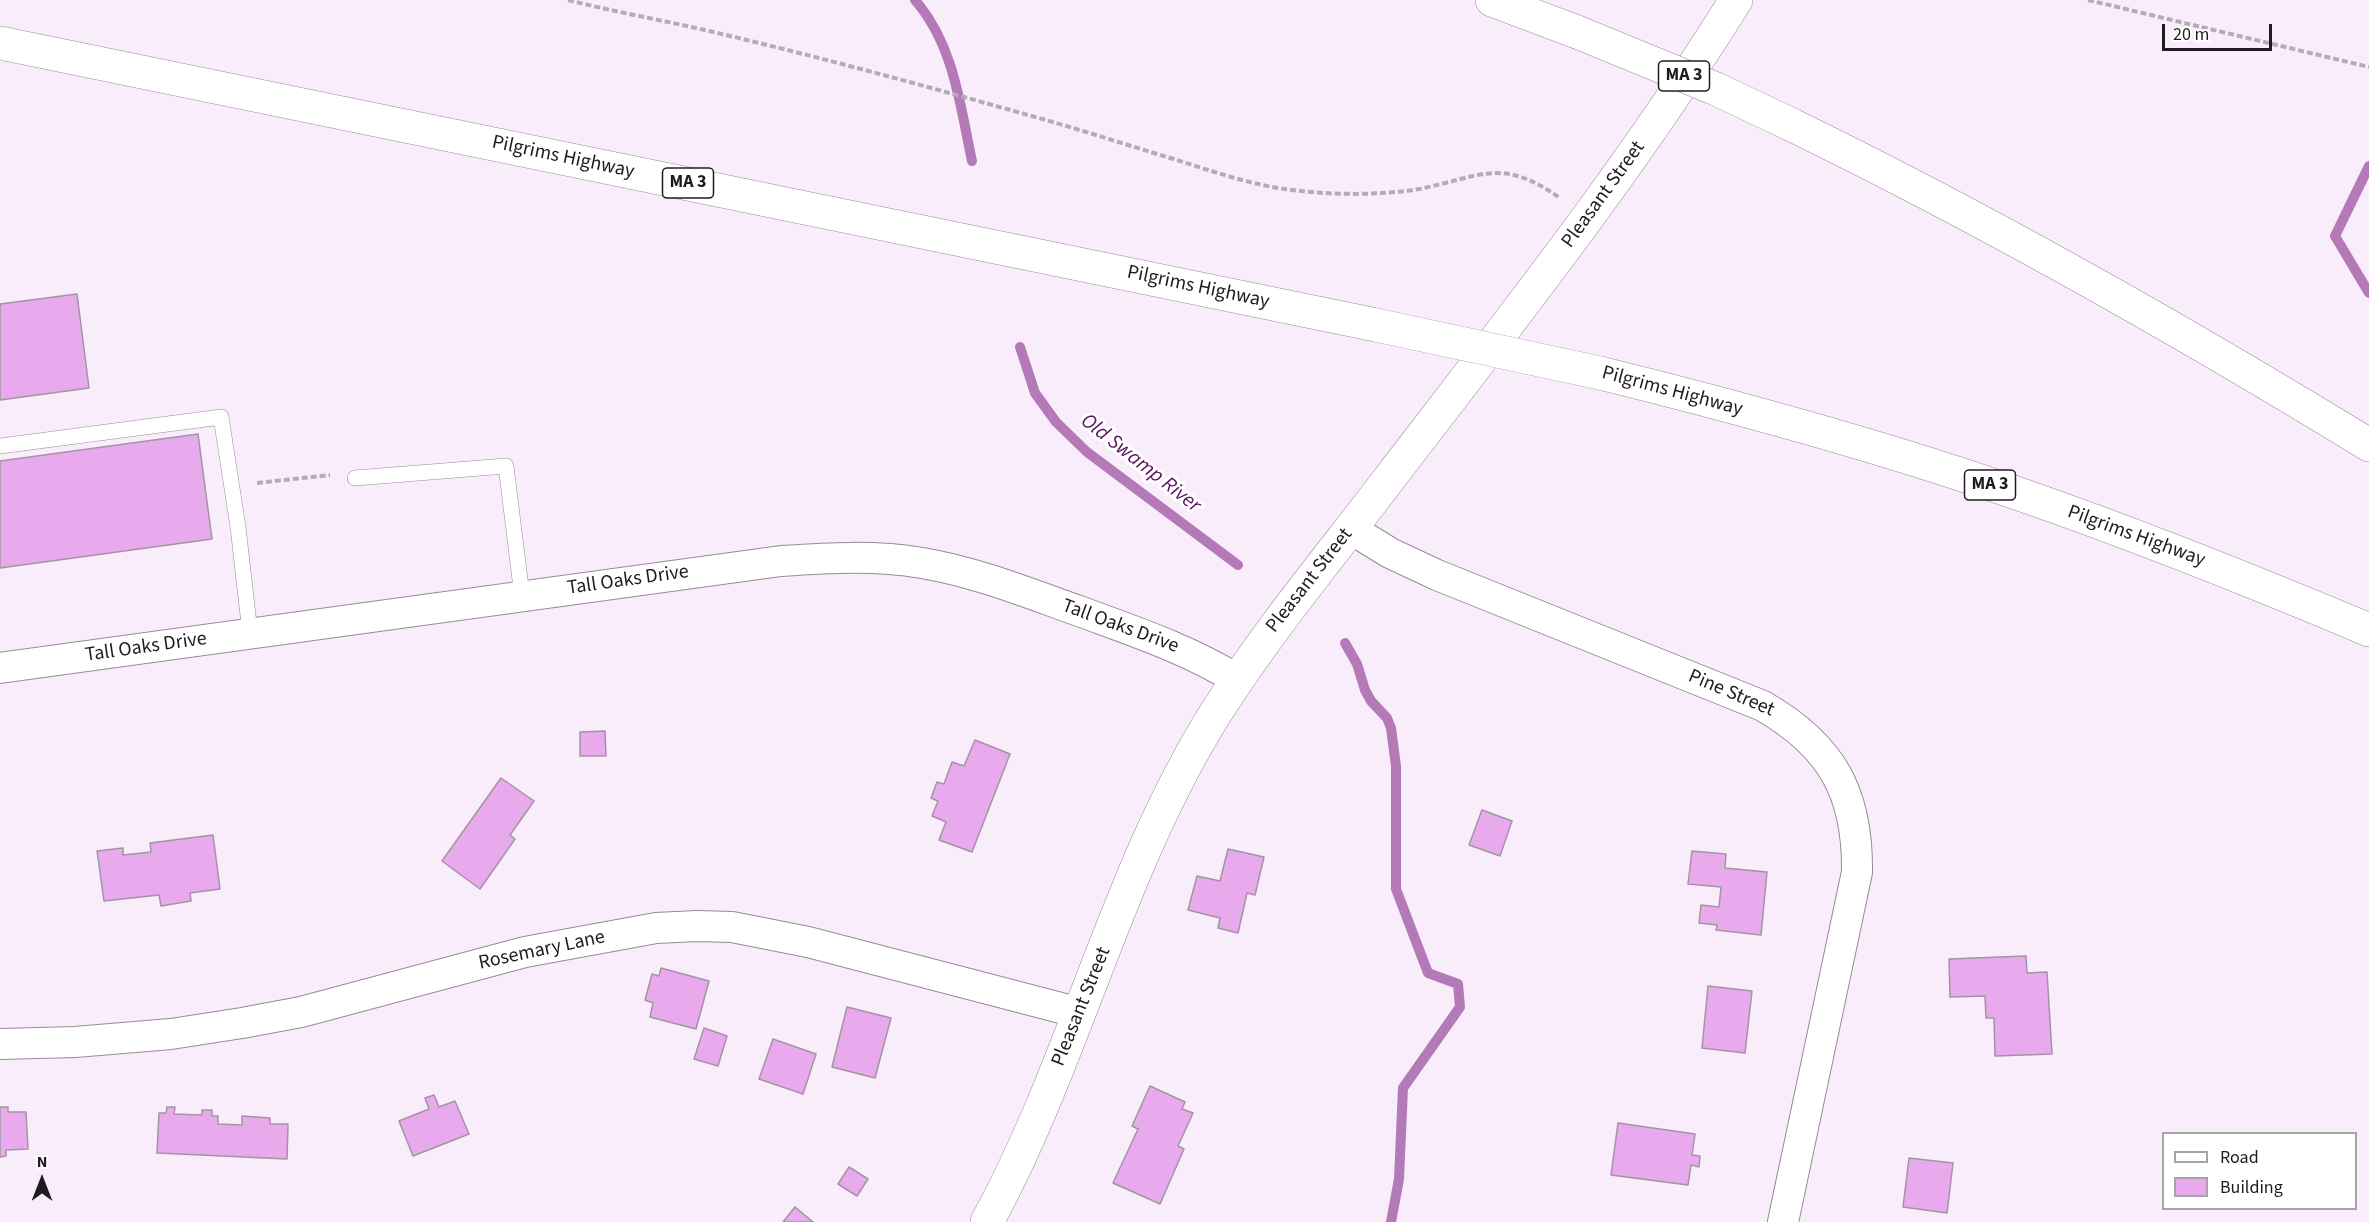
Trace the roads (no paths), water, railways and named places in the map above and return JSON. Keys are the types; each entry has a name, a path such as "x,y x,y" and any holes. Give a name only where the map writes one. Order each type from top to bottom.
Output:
{"main road":[{"name":"MA 3","path":"1492,0 1716,89 1910,184 2091,281 2369,445"},
{"name":"Pleasant Street","path":"987,1222 1022,1151 1134,874 1173,789 1200,738 1280,619 1588,218 1632,157 1736,0"},
{"name":"Pilgrims Highway","path":"0,43 1600,373 1790,424 2022,495 2217,567 2369,630"}],"street":[{"name":"Pine Street","path":"1351,529 1390,553 1437,575 1763,706 1789,721 1813,742 1830,764 1843,787 1853,813 1858,840 1857,872 1851,910 1783,1222"},
{"name":"Tall Oaks Drive","path":"0,668 781,561 873,558 922,563 1010,586 1174,646 1213,664 1238,680"},
{"name":"Rosemary Lane","path":"0,1044 75,1042 171,1034 242,1023 302,1012 525,952 656,928 697,926 732,927 808,942 1080,1012"}],"lane":[{"path":"0,446 220,417 250,633"},
{"path":"355,478 506,466 522,596"}],"waterway":[{"name":"Old Swamp River","path":"915,0 939,36 947,56 954,76 972,161"},
{"path":"2369,166 2335,236 2369,293"},
{"name":"Old Swamp River","path":"1020,347 1035,393 1056,422 1087,452 1238,565"},
{"name":"Old Swamp River","path":"1345,643 1357,664 1365,690 1371,701 1387,718 1391,728 1396,766 1396,889 1428,973 1458,984 1460,1007 1403,1088 1399,1179 1391,1222"}]}
